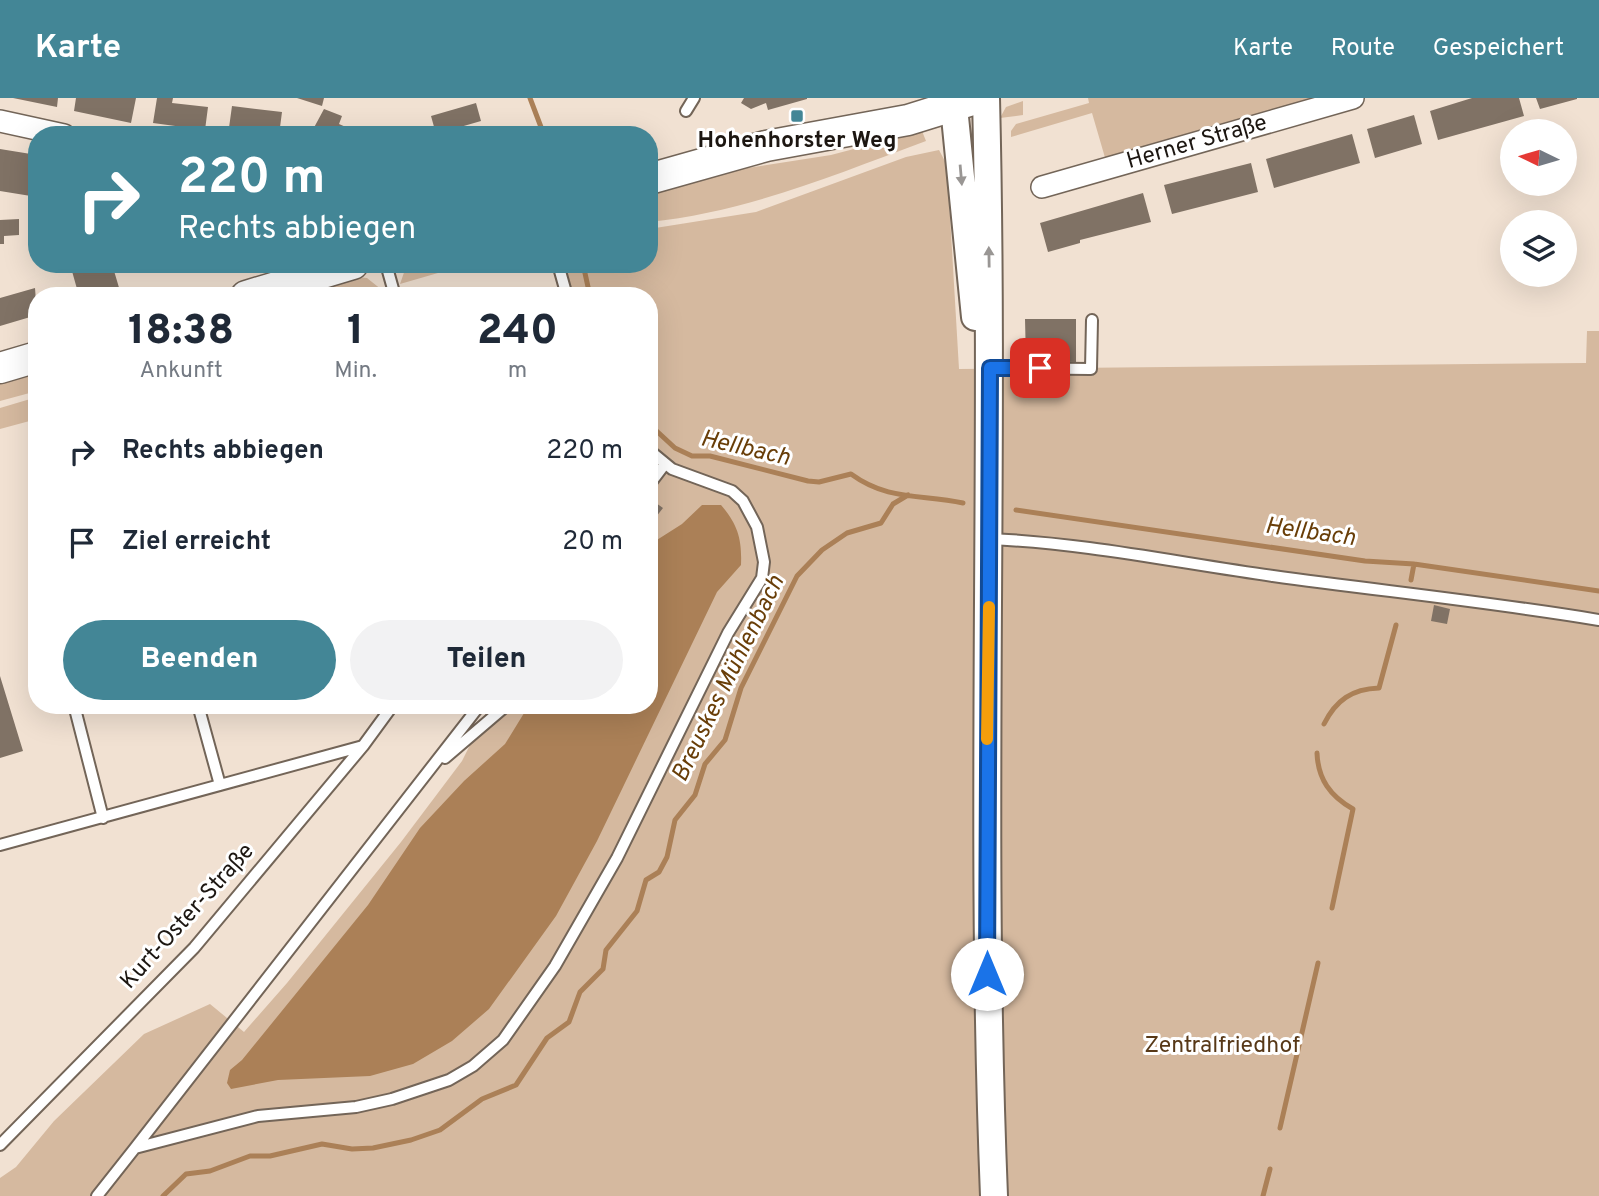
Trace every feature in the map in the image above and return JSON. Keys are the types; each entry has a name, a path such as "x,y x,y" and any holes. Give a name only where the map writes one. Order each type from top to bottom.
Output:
{"main road":[{"path":"766,146 799,130 910,98"},
{"path":"658,176 766,146 908,120 963,101"},
{"path":"276,287 323,273"},
{"path":"0,368 28,360"}],"street":[{"path":"986,98 990,368 987,1000 994,1196"},
{"name":"Herner Straße","path":"1042,187 1353,98"},
{"path":"963,101 979,346 982,440 990,465"},
{"path":"0,121 28,127"}],"lane":[{"path":"686,111 694,98"},
{"path":"990,368 1091,369 1093,320"},
{"path":"135,1148 258,1116 356,1107 403,1096 449,1080 473,1066 503,1040 555,966 617,858 729,633 762,578 764,562 757,527 743,501 732,491 658,458"},
{"path":"990,539 1088,548 1396,593 1487,601 1599,620"},
{"path":"76,714 103,818"},
{"path":"200,714 220,785"},
{"name":"Kurt-Oster-Straße","path":"0,1144 194,948 363,746 386,714"},
{"path":"97,1196 473,714"},
{"path":"427,773 496,714"},
{"path":"0,845 363,746"}],"green space":[{"path":"1088,98 1319,98 1106,161 1092,113 1011,137 1011,131 1016,124 1089,103"},
{"path":"1023,101 1023,115 1000,118 1006,107"},
{"path":"922,131 926,141 755,201 658,221 658,188 728,171 831,155"},
{"name":"Zentralfriedhof","path":"939,150 947,165 959,369 1586,363 1587,331 1599,331 1599,1196 0,1196 0,1178 16,1167 54,1121 144,1034 210,1004 244,1032 401,842 462,761 486,714 658,714 658,287 559,287 555,273 658,273 658,228 756,212 906,157"},
{"path":"404,273 438,273 400,284"},
{"path":"357,277 367,278 378,287 320,287"},
{"path":"28,371 28,393 0,401 0,379"},
{"path":"28,400 28,421 0,429 0,408"}],"shaded area":[{"path":"702,505 721,505 735,526 740,540 741,565 717,592 597,841 556,916 489,1009 452,1041 413,1064 370,1076 278,1080 231,1089 227,1083 230,1070 242,1060 368,905 420,828 464,781 505,744 523,714 658,714 658,539 682,524"}],"building":[{"path":"13,98 58,98 57,107"},
{"path":"76,98 136,98 131,123 74,111"},
{"path":"157,98 173,98 172,103 208,107 206,126 153,123"},
{"path":"297,98 324,98 322,106"},
{"path":"744,98 807,99 768,110 766,103 751,109 741,103"},
{"path":"1472,98 1519,98 1524,116 1500,119 1500,123 1438,140 1430,111"},
{"path":"1536,98 1577,98 1577,99 1540,109"},
{"path":"476,103 481,121 464,126 434,126 431,116"},
{"path":"232,106 282,112 280,126 229,126"},
{"path":"324,109 342,116 339,124 344,126 315,126"},
{"path":"1414,115 1422,144 1375,158 1367,129"},
{"path":"1352,134 1360,163 1274,188 1266,159"},
{"path":"0,149 28,154 28,196 0,191"},
{"path":"1251,163 1258,192 1172,214 1164,185"},
{"path":"1143,193 1151,222 1080,240 1080,243 1048,252 1040,223"},
{"path":"19,219 19,235 4,236 4,244 0,244 0,220"},
{"path":"73,273 115,273 119,287 76,287"},
{"path":"28,290 28,318 0,326 0,298"},
{"path":"1025,319 1076,319 1076,362 1026,361"},
{"path":"1434,605 1450,609 1447,624 1431,621"},
{"path":"0,676 23,751 0,758"}],"waterway":[{"name":"Hellbach","path":"530,98 541,126"},
{"name":"Hellbach","path":"585,273 588,287"},
{"name":"Hellbach","path":"658,432 675,448 692,456 710,456 808,481 819,482 851,474 865,483 891,493 963,503"},
{"name":"Breuskes Mühlenbach","path":"163,1196 186,1174 210,1171 250,1156 270,1156 322,1144 352,1149 373,1148 411,1140 440,1130 482,1099 516,1085 547,1038 569,1022 580,992 603,969 606,950 637,911 646,880 659,872 667,857 675,820 695,795 705,764 725,740 741,688 797,576 822,550 847,533 881,523 893,504 908,495"},
{"name":"Hellbach","path":"1016,510 1365,561 1414,564 1599,591"},
{"path":"1411,580 1414,564"},
{"path":"1324,724 1334,708 1346,697 1379,688 1396,625"},
{"path":"1317,753 1320,771 1327,786 1353,809 1332,908"},
{"path":"1280,1128 1318,963"},
{"path":"1263,1196 1270,1169"}],"slow traffic":[{"path":"987,739 989,607"}],"place":[{"name":"Hohenhorster Weg","path":"797,116"}],"route":[{"path":"987,974 990,368 1040,368"}]}
